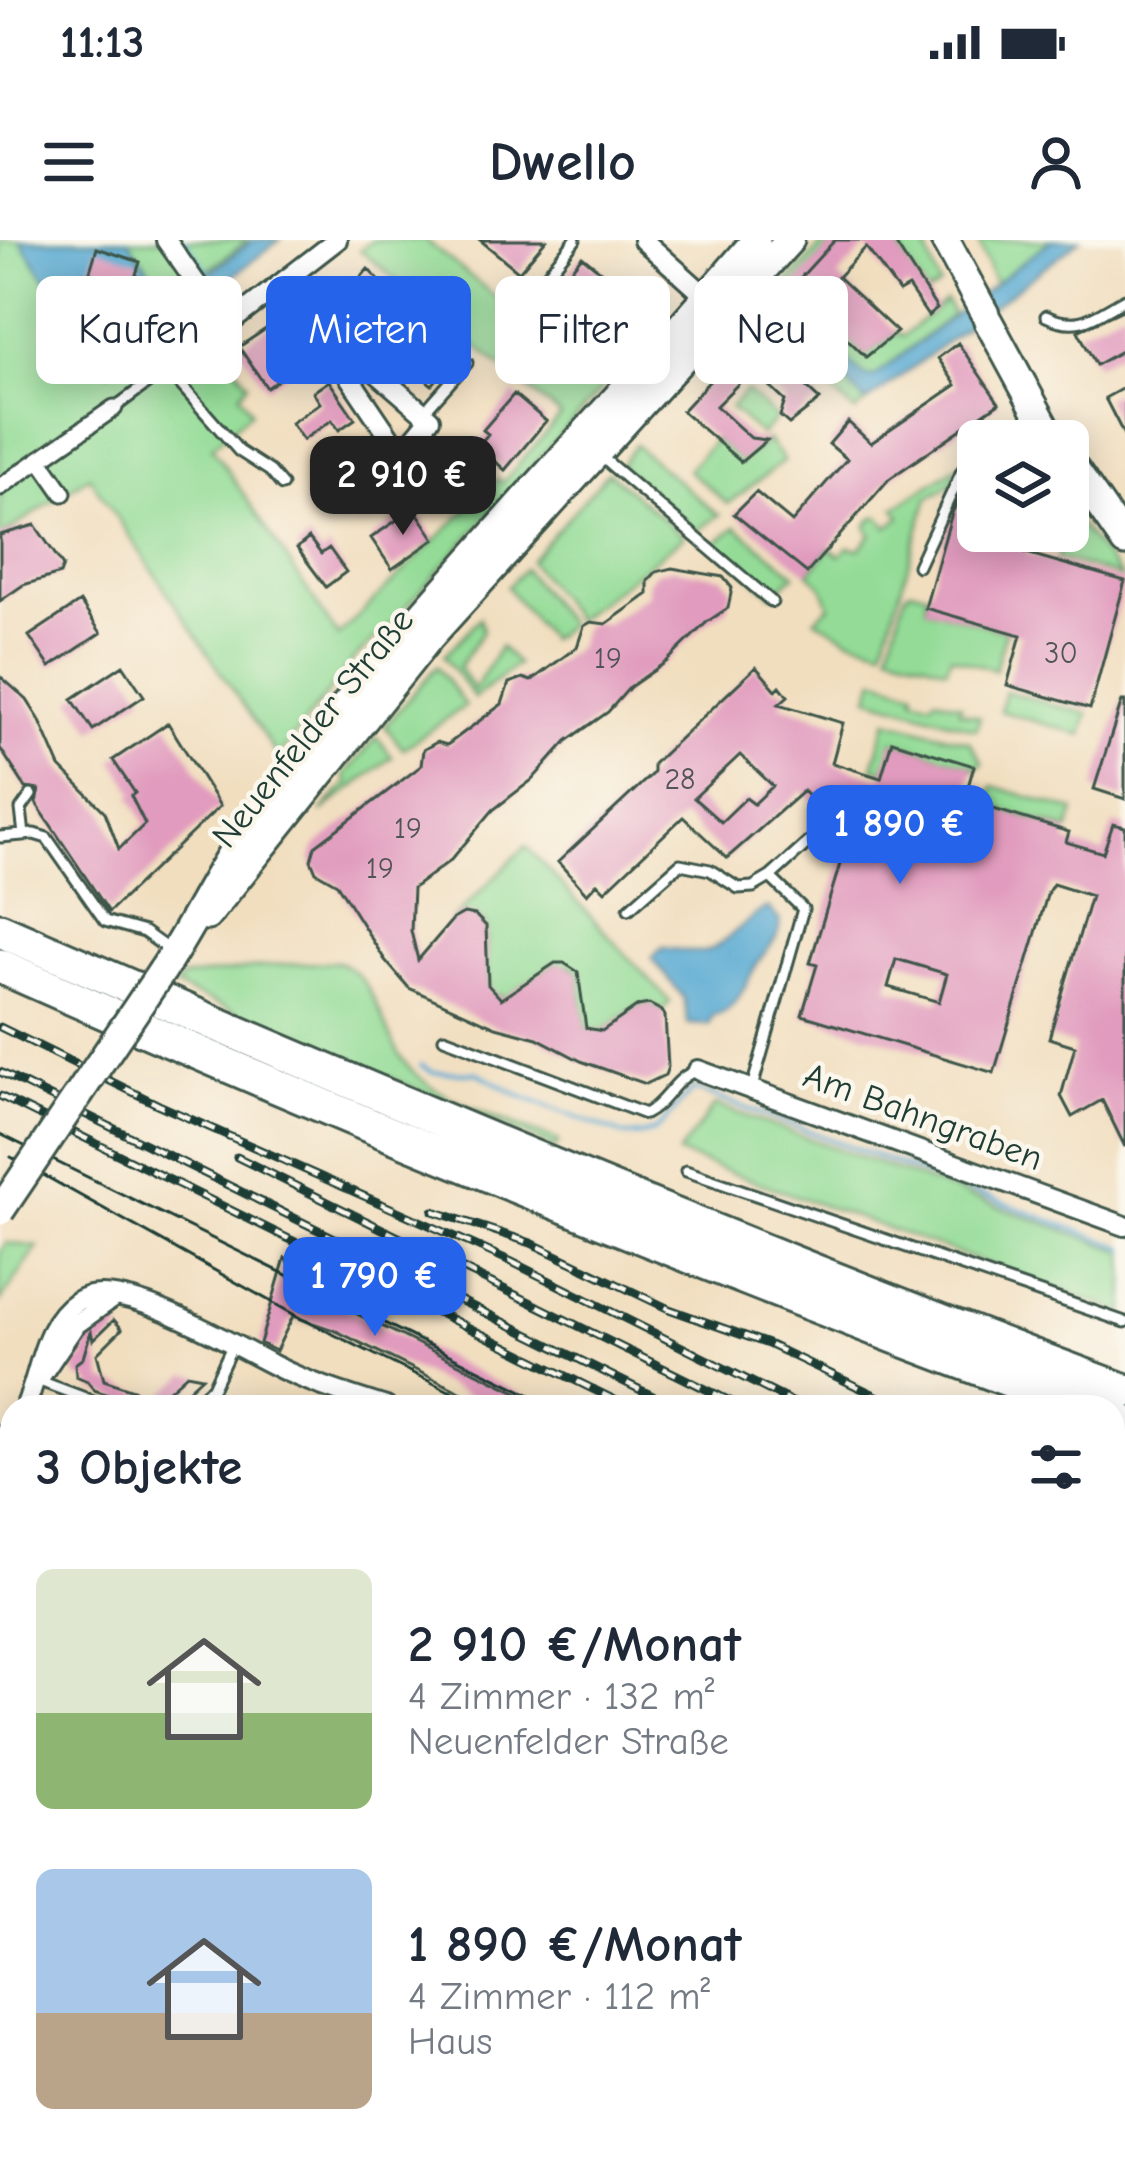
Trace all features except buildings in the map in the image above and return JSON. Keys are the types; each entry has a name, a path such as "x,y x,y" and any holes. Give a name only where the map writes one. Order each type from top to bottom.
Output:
{"highway":[{"path":"0,930 246,1040 728,1240 1125,1391"},
{"path":"0,966 255,1078 768,1289 1050,1395"}],"main road":[{"name":"Neuenfelder Straße","path":"733,276 756,240"},
{"name":"Neuenfelder Straße","path":"748,276 790,240"},
{"path":"945,240 1042,420"},
{"name":"Neuenfelder Straße","path":"0,1211 172,955 229,856 316,741 417,620 694,327"},
{"name":"Neuenfelder Straße","path":"172,955 233,886 429,638 596,453 694,331"},
{"path":"1089,484 1114,513 1125,542"}],"street":[{"path":"166,240 190,276"},
{"path":"290,276 337,240"},
{"path":"643,240 694,286"},
{"path":"354,384 401,454 430,419 389,384"},
{"path":"0,487 114,408"},
{"path":"40,460 63,493"},
{"name":"Am Bahngraben","path":"698,1070 1125,1226"},
{"path":"31,1395 74,1325 114,1297 143,1303 292,1375 351,1395"}],"lane":[{"path":"546,276 575,240"},
{"path":"1046,316 1068,326 1125,299"},
{"path":"114,408 147,384"},
{"path":"180,384 239,452 271,471 282,485"},
{"path":"423,413 449,384"},
{"path":"596,453 772,602"},
{"path":"918,566 957,482"},
{"path":"24,835 22,805 31,795"},
{"path":"629,909 680,864 710,871 738,888 753,886 770,877 841,812"},
{"path":"0,838 40,835 50,841 102,917 113,925 144,932 172,955"},
{"path":"751,1091 803,909 770,877"},
{"path":"444,1038 645,1114 659,1107 685,1074 698,1070"},
{"path":"686,1171 1125,1322"},
{"path":"204,1395 213,1387 233,1344"},
{"path":"37,1380 77,1395"}],"green space":[{"path":"0,240 248,240 201,276 36,276 36,384 242,384 242,375 248,383 240,394 251,411 212,447 338,636 498,479 502,483 561,416 522,384 606,384 354,659 278,757 89,476 0,537"},
{"path":"372,240 425,240 470,276 391,276 360,250"},
{"path":"826,240 835,240 803,276 794,276"},
{"path":"893,240 923,240 940,286 927,294"},
{"path":"978,240 1051,240 995,284"},
{"path":"471,277 495,296 495,361 471,342"},
{"path":"946,301 953,314 874,377 865,376 848,361 848,338 866,356 897,332 902,337"},
{"path":"825,384 848,384 867,402 855,412"},
{"path":"746,391 776,418 761,435 730,408"},
{"path":"715,439 741,461 768,440 784,461 728,504 688,470"},
{"path":"635,445 719,515 697,531 620,465"},
{"path":"957,466 952,484 928,498 883,648 849,638 815,619 830,606 822,586 809,573 830,548 840,556 848,547 860,549 871,535 867,526 874,517 888,527 901,517 895,508"},
{"path":"608,472 684,537 575,620 530,561"},
{"path":"736,527 795,574 773,595 713,545"},
{"path":"1089,537 1121,577 1057,558 1059,552 1089,552"},
{"path":"524,569 568,625 549,640 507,587"},
{"path":"911,589 927,593 926,608 1006,631 995,670 951,656 946,668 889,651 905,594"},
{"path":"480,618 483,631 459,667 474,690 500,647 517,664 474,698 444,656"},
{"path":"437,666 465,706 403,749 385,726"},
{"path":"875,678 915,691 914,697 961,705 959,711 980,717 976,729 869,697"},
{"path":"1005,691 1088,714 1082,735 1000,711"},
{"path":"887,720 970,742 983,763 973,770 973,766 893,741 884,770 873,767"},
{"path":"377,737 392,757 321,812 348,782 344,776"},
{"path":"993,786 1075,811 1069,830 987,805"},
{"path":"526,846 670,1002 662,1011 649,1004 638,1006 602,1031 586,1028 578,972 555,963 506,997 492,993 486,926 475,915 453,919"},
{"path":"337,962 350,968 369,990 396,1048 416,1075 453,1099 559,1141 556,1148 176,987 182,978"},
{"path":"715,1105 1125,1252 1125,1313 678,1154"},
{"path":"6,1243 38,1247 0,1302 0,1252"}],"water":[{"path":"20,240 128,240 153,276 44,276"},
{"path":"253,240 280,240 233,276 206,276"},
{"path":"1051,240 1080,240 867,402 848,384 848,361 865,376 874,377"},
{"path":"768,907 780,921 777,934 740,995 713,1016 709,1025 688,1024 684,998 652,958 662,948 709,950"}],"waterway":[{"path":"184,240 209,274"},
{"path":"421,1065 432,1072 478,1073 520,1096 626,1136 658,1128 694,1089 1125,1248"}],"tram line":[{"path":"0,1134 531,1395"},
{"path":"11,1157 302,1319 457,1395"}],"railway":[{"path":"0,1027 159,1105 510,1261 778,1395"},
{"path":"0,1072 651,1395"},
{"path":"0,1096 605,1395"},
{"path":"237,1157 718,1395"},
{"path":"433,1211 531,1243 669,1309 768,1344 875,1395"}]}
